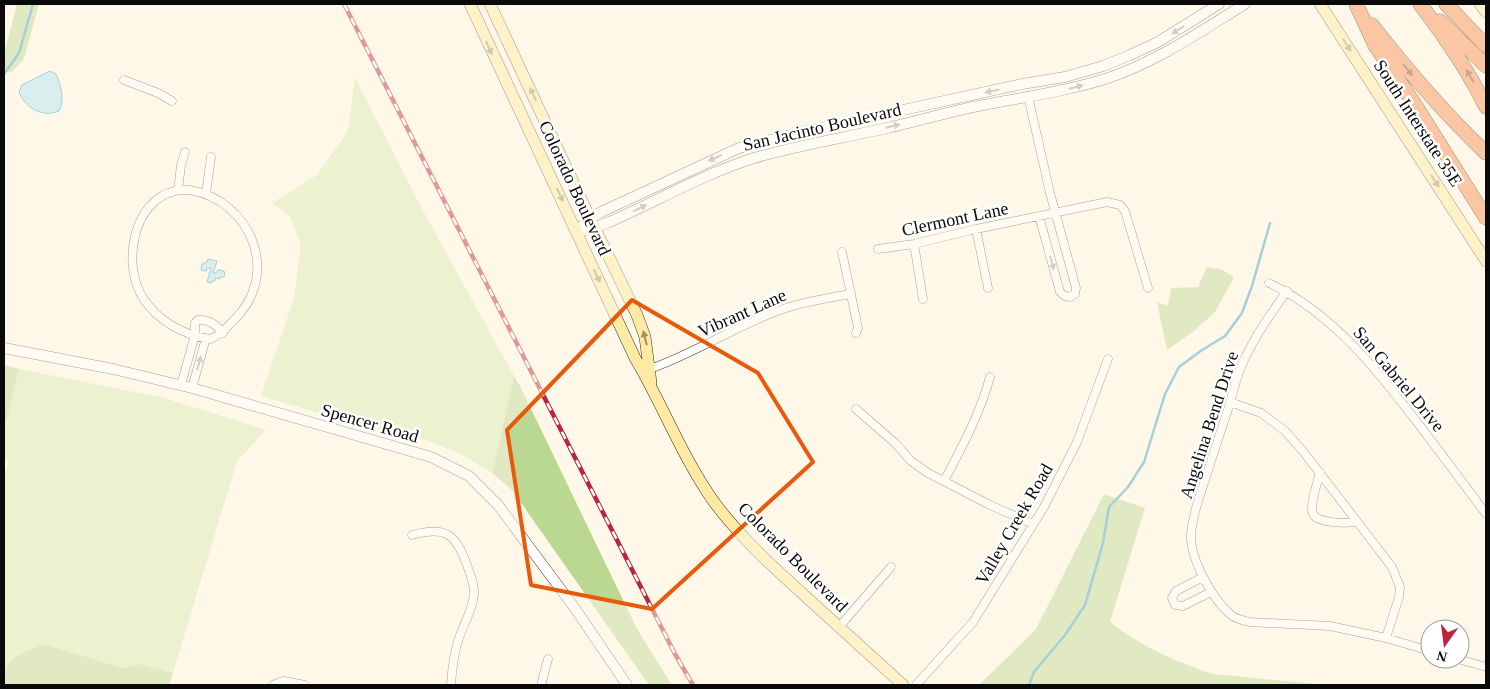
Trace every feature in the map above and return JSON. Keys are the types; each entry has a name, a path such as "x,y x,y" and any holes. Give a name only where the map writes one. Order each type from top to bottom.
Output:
{"highway":[{"path":"1355,4 1425,89 1462,130 1486,153"},
{"path":"1355,4 1375,45 1486,218"},
{"path":"1420,4 1458,37 1486,66"},
{"path":"1420,4 1451,45 1486,107"},
{"path":"1446,4 1486,46"}],"main road":[{"name":"Colorado Boulevard","path":"470,4 635,358 651,384 677,440 694,470 715,502 764,558 903,685"},
{"name":"Colorado Boulevard","path":"490,4 630,304 637,315 645,337 651,384"},
{"name":"South Interstate 35E","path":"1320,4 1486,261"},
{"path":"1480,4 1486,12"}],"street":[{"name":"San Jacinto Boulevard","path":"576,232 669,180 739,148 762,141 1022,84 1065,77 1130,55 1164,38 1219,4"},
{"name":"San Jacinto Boulevard","path":"593,223 679,190 738,163 787,149 1028,96 1069,89 1108,78 1172,49 1244,4"},
{"path":"1130,55 1135,67"},
{"path":"124,80 172,101"},
{"path":"1022,84 1028,96 1055,213 1076,288 1075,294 1070,297 1060,292 1038,216"},
{"path":"1011,87 1014,99"},
{"path":"856,121 860,134"},
{"path":"178,190 181,165 186,152"},
{"path":"206,194 211,157"},
{"path":"679,175 679,190"},
{"path":"669,180 679,190"},
{"path":"178,190 190,190 206,194 225,206 240,220 252,240 258,261 252,297 244,310 223,333 210,338 178,329 152,309 139,289 133,266 134,240 147,210 160,198 178,190"},
{"name":"Clermont Lane","path":"878,250 914,244 1107,202 1120,205 1125,212 1148,288"},
{"path":"976,229 988,288"},
{"path":"914,244 923,299"},
{"path":"842,252 858,328 856,333"},
{"name":"San Gabriel Drive","path":"1269,283 1287,291 1344,335 1366,358 1486,514"},
{"name":"Angelina Bend Drive","path":"1287,291 1246,356 1199,498 1192,527 1192,548 1203,577 1212,592 1232,616 1241,620 1330,626 1386,638 1420,648"},
{"name":"Vibrant Lane","path":"650,369 667,363 772,313 801,303 850,294"},
{"path":"180,385 194,335 195,323 198,320 203,320 218,326 223,333"},
{"path":"192,388 206,338"},
{"name":"Spencer Road","path":"4,348 113,369 192,388 431,457 469,476 498,505 574,607 627,685"},
{"name":"Valley Creek Road","path":"916,685 973,622 1033,524 1061,475 1077,442 1108,359"},
{"path":"944,481 984,400 990,377"},
{"path":"1230,402 1261,413 1285,431 1320,472 1392,567 1400,587 1400,597 1386,638"},
{"path":"856,409 894,442 911,461 928,473 990,505 1033,524"},
{"path":"1320,472 1312,508 1313,515 1320,520 1357,522"},
{"path":"412,535 426,532 443,532 453,538 463,556 473,584 474,595 468,617 459,636 451,685"},
{"path":"839,627 891,567"},
{"path":"1203,577 1176,591 1172,598 1175,605 1183,606 1212,592"},
{"path":"541,685 548,659"},
{"path":"1470,662 1486,667"},
{"path":"273,685 283,681 305,685"}],"highlighted area":[{"path":"632,300 758,373 813,462 652,609 531,585 507,430"}],"green space":[{"path":"17,4 39,4 24,59 11,73 4,68 4,54"},
{"path":"355,77 422,209 514,376 492,473 461,454 421,438 357,424 261,396 294,298 301,245 290,216 272,203 317,175 348,131"},
{"path":"1207,267 1221,269 1234,277 1215,312 1194,331 1167,350 1157,302 1168,306 1171,288 1198,287"},
{"path":"4,365 19,369 7,419 4,419"},
{"path":"19,369 164,398 266,430 237,461 173,673 140,664 123,668 44,644 12,658 5,670 4,676 4,473 9,460 4,458 4,419 7,419"},
{"path":"514,376 637,629 672,685 649,685 512,490 492,473"},
{"path":"1104,494 1145,508 1110,622 1133,638 1159,652 1213,674 1328,685 979,685 1036,629"},
{"path":"44,644 123,668 140,664 173,673 169,685 4,685 10,661"}],"water":[{"path":"50,71 56,74 58,79 62,92 62,102 59,111 47,113 30,107 19,92 22,85"},
{"path":"208,259 217,261 213,273 216,273 218,270 224,271 225,274 220,279 215,278 215,281 211,283 207,282 211,268 207,268 206,271 201,270 202,264 207,262"}],"waterway":[{"path":"4,74 19,53 33,4"},
{"path":"1029,685 1034,672 1065,635 1085,605 1103,543 1109,507 1128,487 1144,462 1165,394 1179,367 1225,336 1242,313 1252,286 1270,223"}],"railway":[{"path":"344,4 675,654 693,685"}]}
